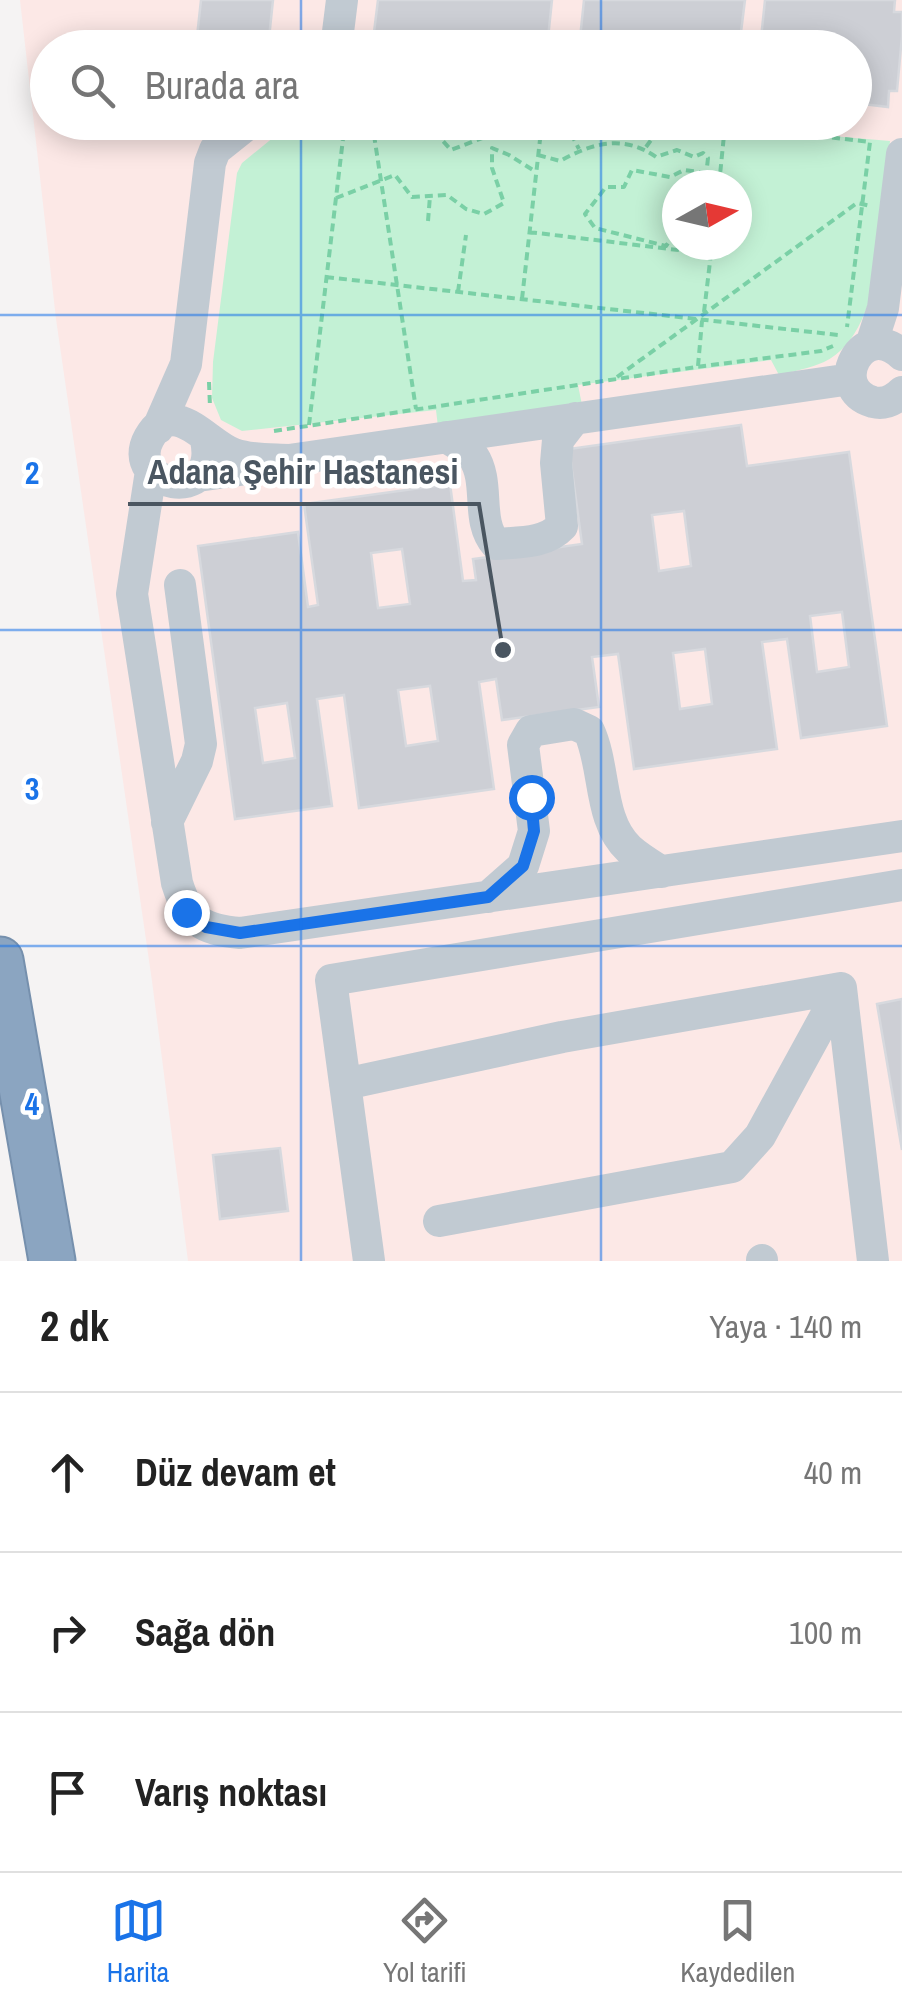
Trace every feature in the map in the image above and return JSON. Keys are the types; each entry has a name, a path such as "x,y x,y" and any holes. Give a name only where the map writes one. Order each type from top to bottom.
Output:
{"highway":[{"path":"0,960 52,1261"}],"street":[{"path":"338,30 342,0"},
{"path":"235,140 215,150 210,163 186,364 158,428 146,445 146,458 161,480 173,484 289,460"},
{"path":"198,476 206,466 209,452 197,376 218,175 229,154 246,140"},
{"path":"902,154 883,308 872,345 853,361 851,378 860,395 870,402 882,403 902,392"},
{"path":"158,428 174,420 187,422 206,428 235,454 289,460 851,378"},
{"path":"446,437 473,456 482,487 486,532 496,544 537,540 556,533 562,526 556,463 558,440 576,418"},
{"path":"151,470 132,594 177,883 186,912 206,927 240,933 902,836"},
{"path":"167,822 197,761 201,744 180,585"},
{"path":"488,897 523,866 534,831 523,745 531,731 574,724 589,731 596,746 612,828 629,849 662,872"},
{"path":"369,1261 331,980 902,884"},
{"path":"345,1084 562,1038 840,988"},
{"path":"439,1220 732,1167 760,1136 840,988"},
{"path":"840,988 873,1261"}],"path":[{"path":"309,426 342,140"},
{"path":"375,140 416,409"},
{"path":"442,140 451,150 477,140"},
{"path":"522,299 540,140"},
{"path":"575,140 580,150"},
{"path":"645,148 651,140"},
{"path":"721,170 724,140"},
{"path":"853,140 870,142 851,304 872,345"},
{"path":"538,155 560,161 596,142 628,142 656,157 677,150 694,157 703,152 708,158 706,170"},
{"path":"336,198 395,175 412,196 447,195 466,209 484,214 504,203 492,168 492,148 536,172"},
{"path":"662,175 632,170 624,187 606,186 585,214 595,228 662,245"},
{"path":"428,221 430,196"},
{"path":"862,202 895,212"},
{"path":"614,379 862,202"},
{"path":"529,232 662,248"},
{"path":"458,292 466,234"},
{"path":"698,366 710,260"},
{"path":"326,277 701,318 872,345"},
{"path":"260,433 698,366 872,345"},
{"path":"206,428 209,379"}],"shaded area":[{"path":"20,0 902,0 902,1261 188,1261 152,981 56,319 36,140 872,140 872,30 30,30 30,89"}],"green space":[{"path":"270,140 890,141 883,229 871,295 860,324 845,347 824,362 779,375 771,360 578,385 582,405 438,427 436,410 242,431 221,420 212,398 213,362 237,173 242,163"}],"building":[{"path":"201,0 273,0 270,30 198,30"},
{"path":"378,0 552,0 549,30 374,30"},
{"path":"584,0 745,0 741,30 581,30"},
{"path":"765,0 895,0 894,12 902,12 897,91 889,91 888,107 872,105 872,30 762,30"},
{"path":"741,425 747,466 849,452 887,726 801,738 787,639 762,642 777,749 634,769 618,654 592,657 599,707 502,720 496,679 479,682 494,789 359,808 344,695 317,699 332,806 235,819 198,546 298,532 308,607 318,605 304,504 450,484 463,581 476,580 473,559 582,544 569,449","holes":["684,511 691,566 659,571 652,515","402,549 410,604 378,608 371,553","842,612 849,667 817,672 810,616","705,649 712,704 680,709 673,653","430,686 438,741 406,746 398,690","287,703 295,758 263,763 255,708"]},
{"path":"902,999 902,1150 877,1004"},
{"path":"280,1148 288,1211 220,1219 213,1155"}],"place":[{"name":"Adana Şehir Hastanesi","path":"503,650"}],"route":[{"path":"186,912 206,927 240,933 488,897 523,866 534,831 531,797"}]}
